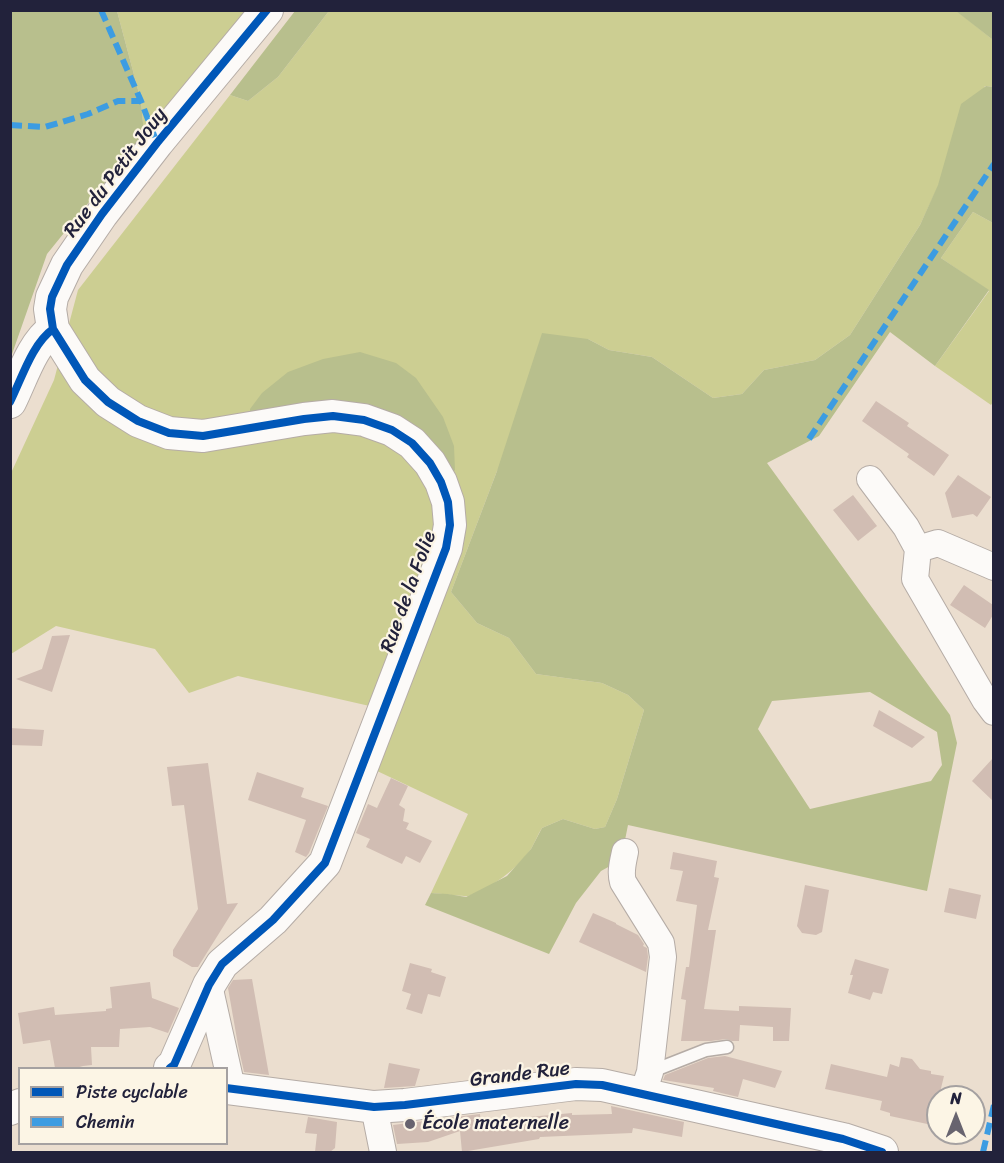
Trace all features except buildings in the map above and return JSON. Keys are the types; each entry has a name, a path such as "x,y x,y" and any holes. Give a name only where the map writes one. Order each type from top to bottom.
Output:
{"street":[{"name":"Rue du Petit Jouy","path":"53,329 50,309 52,297 67,265 102,214 267,10"},
{"path":"10,402 37,345 53,329"},
{"name":"Rue de la Folie","path":"53,329 85,380 108,402 138,421 169,433 203,436 333,416 364,420 392,430 412,443 430,463 441,482 448,502 450,525 446,548 325,863 273,920 222,964 209,985 171,1067"},
{"path":"870,479 906,527 918,549 915,579 993,712"},
{"path":"918,549 938,543 993,567"},
{"path":"625,852 621,877 661,943 663,957 646,1083"},
{"path":"209,985 225,1067"},
{"name":"Grande Rue","path":"229,1088 374,1107 576,1084 646,1083 696,1107 843,1139 882,1152"},
{"path":"374,1107 383,1152"}],"lane":[{"path":"646,1083 706,1050 727,1047"}],"green space":[{"path":"956,10 993,40 993,87 985,86 920,225 850,335 815,360 764,370 742,394 713,398 652,357 609,350 588,339 497,471 451,592 477,623 509,638 536,674 602,683 628,695 644,710 617,799 605,827 595,829 563,819 542,828 531,849 519,863 486,888 468,896 431,893 468,814 375,770 374,707 238,676 189,693 155,649 56,626 11,654 11,473 54,380 78,290 230,95 248,101 278,77 329,11"},
{"path":"11,11 117,11 141,101 144,134 47,254 11,357"},
{"path":"117,11 246,11 144,134 141,101"},
{"path":"295,11 329,11 278,77 248,101 230,95"},
{"path":"956,11 993,11 993,40"},
{"path":"986,86 993,87 993,223 973,212 941,258 989,290 935,366 890,332 819,436 767,463 950,715 957,743 927,891 628,825 621,860 601,871 576,903 549,954 425,905 431,893 466,897 507,876 531,849 542,828 563,819 595,829 605,827 617,799 644,710 628,695 602,683 536,674 509,638 477,623 451,592 497,471 542,333 588,339 609,350 652,357 713,398 742,394 764,370 815,360 850,335 920,225 938,185 961,104","holes":["870,692 937,732 942,765 931,781 810,809 758,729 772,701"]},
{"path":"973,212 993,223 993,402 991,405 935,366 989,291 941,258"},
{"path":"360,352 396,363 416,378 443,417 454,446 455,470 447,478 402,427 250,422 250,409 262,393 288,372 323,359"}],"marked path":[{"path":"101,10 157,143"},
{"path":"10,125 45,127 88,114 118,101 141,101"},
{"path":"809,439 994,164"},
{"path":"983,1152 994,1105"}],"cycle path":[{"path":"171,1067 209,985 222,964 273,920 325,863 446,548 450,525 448,502 441,482 430,463 412,443 392,430 364,420 333,416 203,436 169,433 138,421 108,402 85,380 53,329 50,309 52,297 67,265 102,214 157,143 267,10"},
{"path":"10,402 33,352 53,329"},
{"path":"228,1088 374,1107 576,1084 602,1085 843,1139 882,1152"}],"place":[{"name":"École maternelle","path":"410,1124"}]}
